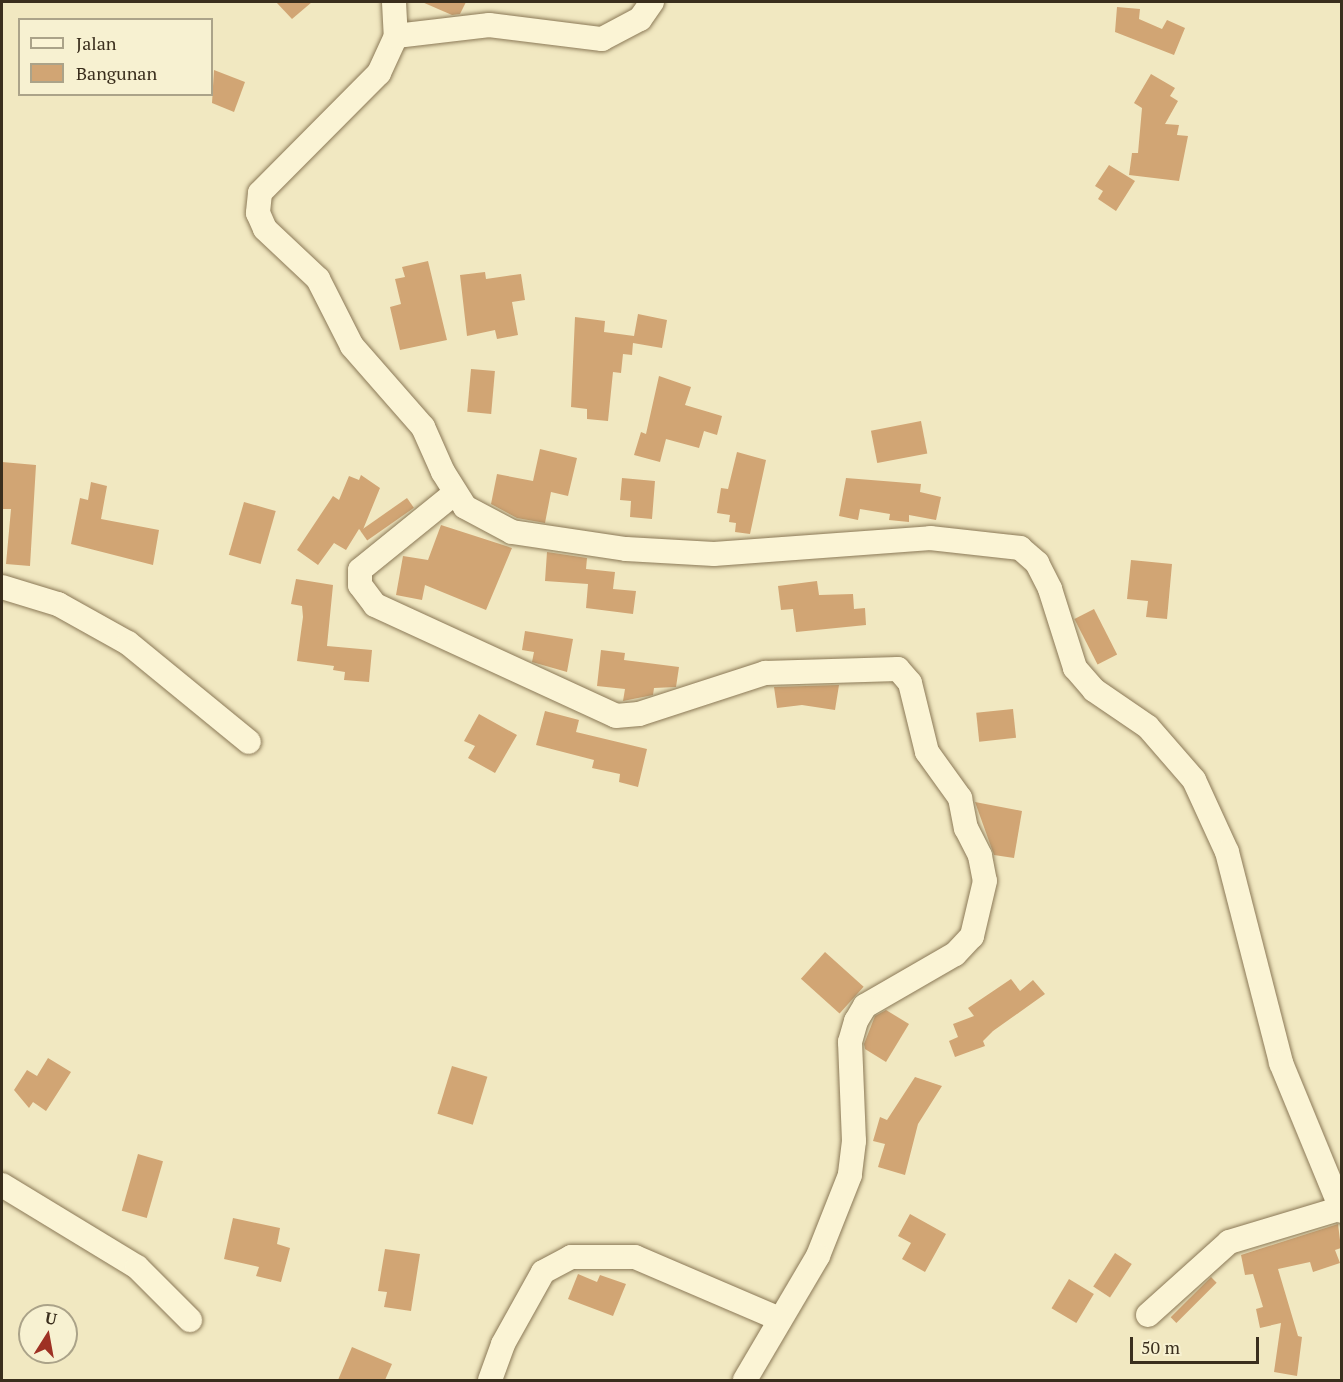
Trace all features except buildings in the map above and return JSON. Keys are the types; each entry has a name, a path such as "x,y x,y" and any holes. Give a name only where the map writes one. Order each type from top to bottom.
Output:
{"street":[{"path":"394,2 396,36 379,73 260,193 258,213 265,228 318,279 352,346 423,427 455,493 465,507 512,532 626,549 714,554 930,538 1020,548 1037,563 1050,589 1075,668 1094,690 1148,727 1194,780 1227,852 1281,1063 1341,1209 1229,1242 1148,1315"},
{"path":"396,36 489,25 602,39 640,19 652,2"},
{"path":"455,493 360,570 360,585 375,605 616,716 639,714 765,673 898,669 910,683 927,752 960,798 966,828 984,871 972,936 955,954 865,1006 856,1022 850,1042 854,1141 850,1175 818,1256 745,1380"},
{"path":"2,587 58,604 128,643 249,742"},
{"path":"2,1185 138,1267 190,1320"},
{"path":"490,1380 502,1344 543,1272 571,1257 635,1257 780,1319"}]}
